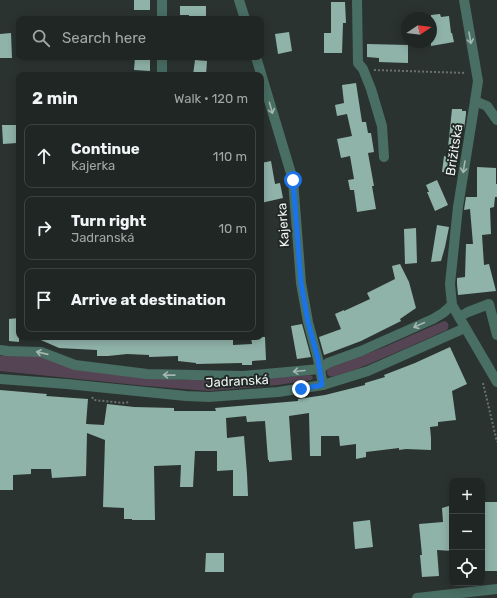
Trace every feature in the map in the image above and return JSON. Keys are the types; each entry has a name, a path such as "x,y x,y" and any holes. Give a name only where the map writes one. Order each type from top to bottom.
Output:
{"street":[{"path":"162,0 162,16"},
{"path":"239,0 244,16"},
{"path":"357,0 358,63 363,69 371,89 382,126 384,157"},
{"name":"Brižitská","path":"452,305 450,284 458,208 478,81 464,0"},
{"path":"162,60 162,72"},
{"name":"Kajerka","path":"257,60 261,72"},
{"name":"Kajerka","path":"264,84 293,180 301,283 308,322 320,369 322,385"},
{"path":"475,101 487,106 497,120"},
{"path":"459,317 493,301 497,335"},
{"path":"452,305 497,382"},
{"name":"Jadranská","path":"3,351 41,352 75,365 147,374 243,376 320,369 328,363 361,351 433,319 452,305"},
{"name":"Jadranská","path":"0,379 186,396 209,397 278,392 322,385 368,371 465,328"},
{"path":"417,598 497,589"}],"path":[{"path":"363,69 464,72 471,75 478,81"},
{"path":"481,378 484,385 497,442"}],"shaded area":[{"path":"444,321 448,324 447,330 349,372 336,376 327,375 329,368 382,348"},
{"path":"8,354 40,355 147,377 182,380 243,380 309,375 313,378 311,380 278,385 209,391 0,371 0,356"}],"building":[{"path":"134,0 150,0 150,10 134,10"},
{"path":"331,2 345,2 346,23 343,23 342,53 324,53 324,33 331,33"},
{"path":"180,6 206,6 206,16 180,15"},
{"path":"437,14 440,14 441,17 449,16 451,33 454,42 437,45"},
{"path":"289,32 292,51 278,54 275,34"},
{"path":"11,33 12,58 0,58 0,34"},
{"path":"367,44 401,45 401,48 408,48 408,63 379,62 379,58 367,57"},
{"path":"135,60 150,60 150,71 134,70"},
{"path":"195,60 207,61 206,72 193,72"},
{"path":"356,83 362,122 366,122 368,133 371,133 374,152 368,153 374,186 372,186 376,209 357,212 354,190 350,190 348,180 354,179 350,156 341,158 337,139 352,136 347,114 337,116 335,105 344,103 342,85"},
{"path":"452,109 462,109 462,111 466,111 464,129 459,128 456,174 442,172 444,156 447,157"},
{"path":"2,125 16,125 16,143 3,144"},
{"path":"271,161 275,184 280,183 283,198 264,202 264,162"},
{"path":"477,167 496,168 497,197 495,197 494,207 490,208 491,234 482,235 484,265 489,264 496,291 458,295 457,278 465,277 466,244 473,244 470,209 464,210 466,197 477,197"},
{"path":"437,180 448,205 435,211 427,192 429,192 426,185"},
{"path":"437,225 449,227 441,261 431,262"},
{"path":"416,228 417,263 405,264 404,229"},
{"path":"400,264 409,282 416,308 400,319 401,321 361,341 324,355 319,337 341,329 335,314 370,299 367,293 395,279 392,266"},
{"path":"16,318 16,340 19,340 19,342 9,341 9,319"},
{"path":"302,324 311,357 297,359 291,326"},
{"path":"265,337 266,360 252,361 252,365 242,365 242,363 196,364 178,361 178,356 149,357 149,355 127,354 97,356 97,350 59,348 41,340 233,340 233,345 252,344 251,340 264,340"},
{"path":"450,347 467,384 452,391 456,420 438,422 438,426 430,427 431,450 399,450 399,448 366,452 366,457 356,459 356,444 340,446 339,436 321,436 321,456 310,456 309,413 289,416 292,460 269,462 265,421 247,422 246,416 226,418 227,438 244,436 248,496 233,496 233,470 217,471 217,451 195,451 193,487 180,487 181,465 154,466 155,520 124,519 124,508 103,507 105,440 87,433 86,476 52,478 51,469 31,469 31,474 13,475 13,490 0,490 0,390 47,394 46,396 88,399 86,424 104,425 107,404 134,407 174,408 174,411 216,411 215,408 298,401 298,399 325,395 365,385 365,383 385,377 384,375"},
{"path":"485,502 497,502 497,571 485,571"},
{"path":"449,506 449,551 437,550 439,576 422,577 420,555 422,555 419,524 443,522 442,508"},
{"path":"370,520 373,547 355,549 353,522"},
{"path":"206,553 224,553 224,572 205,572"}],"route":[{"path":"293,180 301,283 308,322 318,359 322,385 301,389"}]}
